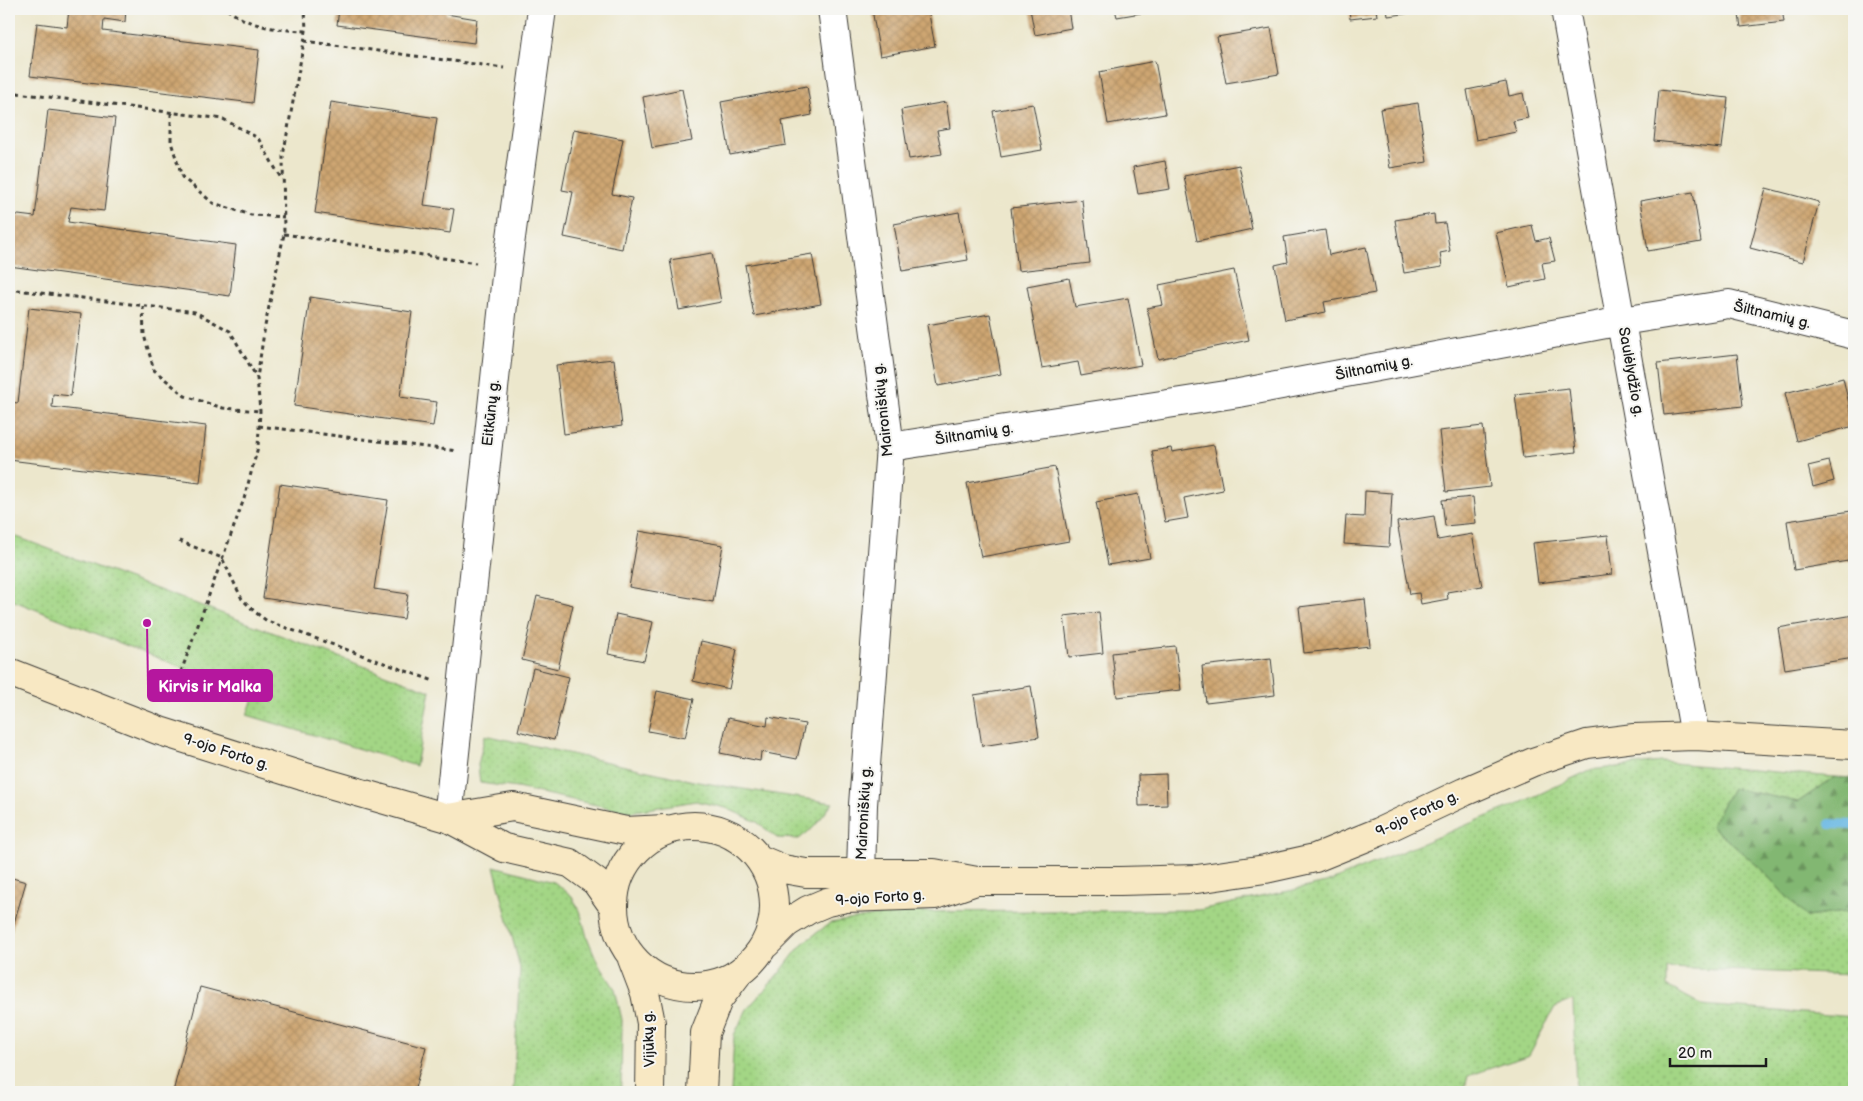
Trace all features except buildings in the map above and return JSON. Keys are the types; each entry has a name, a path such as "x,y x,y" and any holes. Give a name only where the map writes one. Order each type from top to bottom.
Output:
{"main road":[{"name":"9-ojo Forto g.","path":"9,672 160,731 302,776 448,818 504,848 570,863 596,882 613,906"},
{"name":"9-ojo Forto g.","path":"759,859 783,869 806,873 934,873 977,881 1197,879 1264,869 1315,858 1379,832 1533,762 1587,744 1634,738 1695,736 1854,745"},
{"name":"9-ojo Forto g.","path":"448,818 514,807 626,831 669,829"},
{"path":"702,1092 705,1033 718,1000 737,975 753,961 766,944 773,923 774,901 770,879 759,859 741,841 719,829 694,825 669,829 646,841 628,858 617,880 613,906 615,924 621,942 632,958 649,973 670,984 693,987 716,984 737,975"},
{"name":"9-ojo Forto g.","path":"766,944 787,923 808,910 827,902 846,898 935,895 977,881"},
{"name":"Vijūkų g.","path":"632,958 645,993 651,1022 650,1092"}],"street":[{"name":"Eitkūnų g.","path":"448,818 507,268 542,9"},
{"name":"Maironiškių g.","path":"832,9 890,447 863,805 861,873"},
{"name":"Saulėlydžio g.","path":"1565,9 1695,736"},
{"name":"Šiltnamių g.","path":"890,447 1239,393 1622,321 1729,304 1854,335"},
{"path":"846,898 861,873"}],"path":[{"path":"227,9 238,18 276,30 306,31"},
{"path":"160,731 244,498 258,447 260,411 257,378 265,326 284,234 283,156 306,31 305,9"},
{"path":"304,41 534,72"},
{"path":"9,92 223,119 258,138 283,182"},
{"path":"171,113 171,142 182,177 213,203 251,215 284,217"},
{"path":"284,234 507,268"},
{"path":"9,289 194,312 230,331 257,378"},
{"path":"143,306 144,335 154,370 185,396 223,408 260,411"},
{"path":"260,426 487,455"},
{"path":"179,541 222,558 242,598 255,612 267,620 462,691"}],"green space":[{"path":"9,534 430,691 416,766 247,715 254,696 9,599"},
{"path":"485,735 698,782 833,803 814,827 799,839 777,838 757,822 726,808 696,801 629,812 517,788 480,783 478,765"},
{"path":"1661,762 1835,777 1798,802 1732,788 1711,826 1760,868 1806,917 1854,911 1854,975 1667,968 1667,986 1702,1005 1854,1017 1854,1092 1576,1092 1573,1000 1555,1007 1529,1055 1468,1076 1464,1092 731,1092 734,1035 747,1009 777,976 802,944 830,923 897,912 1199,910 1326,883 1529,799 1590,770"},
{"path":"1835,777 1854,778 1854,911 1806,917 1760,868 1711,826 1732,788 1798,802"},
{"path":"494,866 554,882 572,896 581,915 587,937 597,961 615,989 622,1020 621,1092 513,1092 520,968"}],"waterway":[{"path":"1830,824 1854,825"}],"place":[{"name":"Kirvis ir Malka","path":"147,623"}]}
